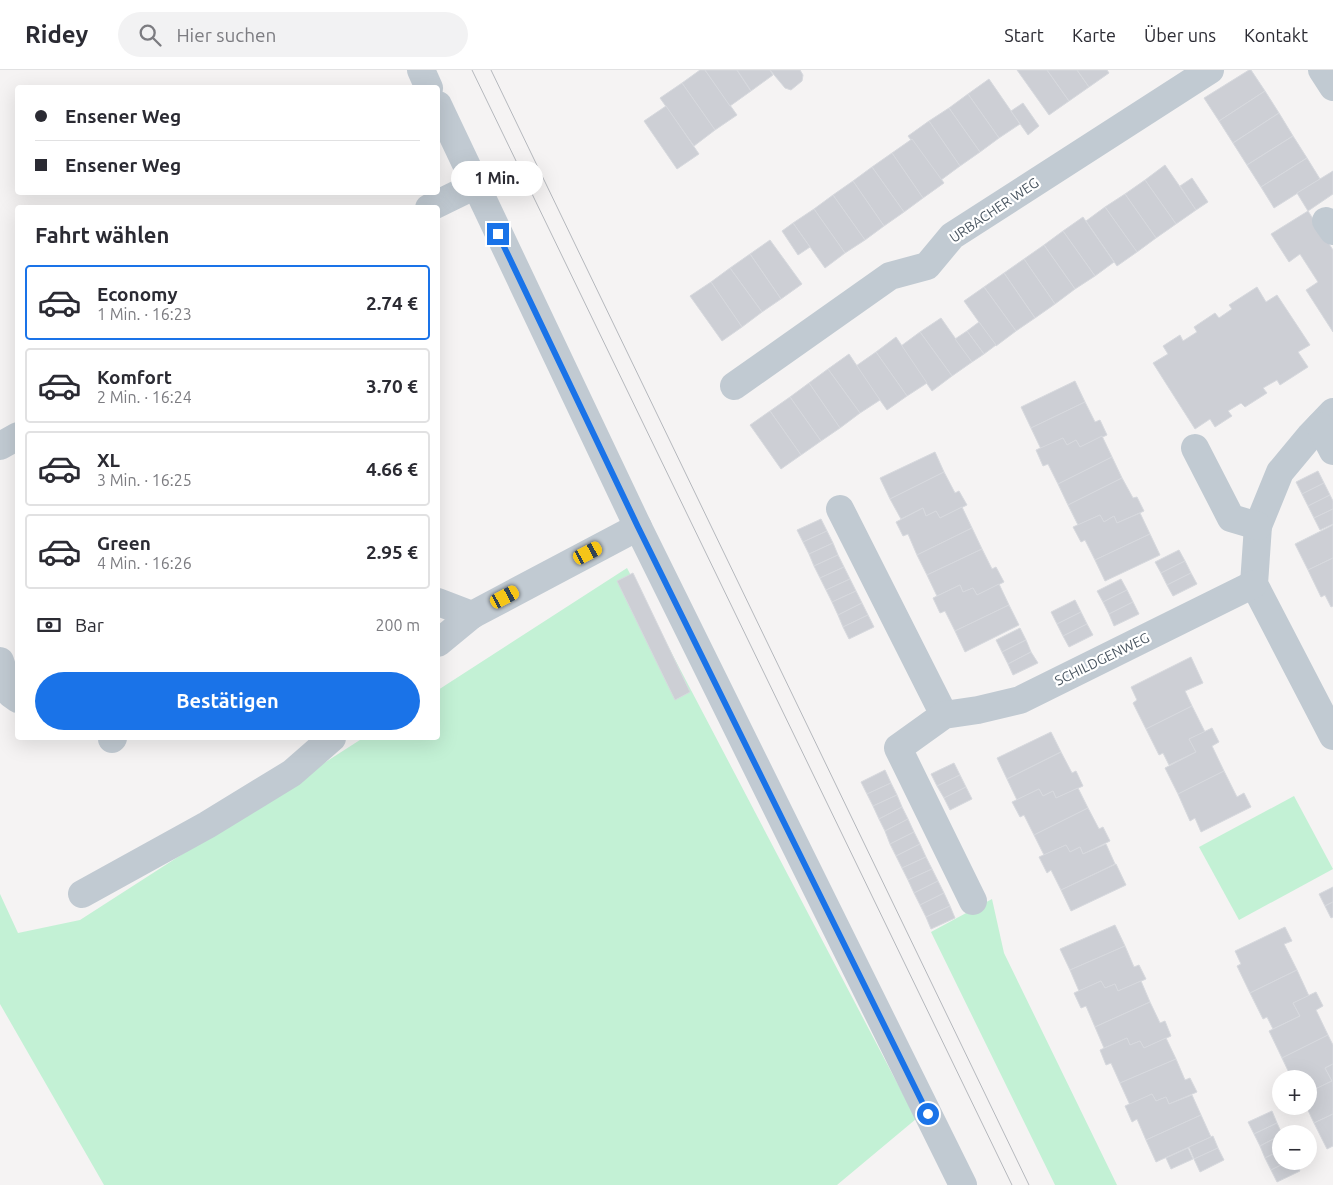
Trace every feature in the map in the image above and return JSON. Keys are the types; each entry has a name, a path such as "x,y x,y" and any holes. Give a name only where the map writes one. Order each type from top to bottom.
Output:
{"street":[{"path":"421,70 428,85"},
{"name":"URBACHER WEG","path":"734,386 890,276 927,266 952,236 1210,70"},
{"path":"1322,70 1333,87"},
{"path":"440,110 474,186 638,527 963,1185"},
{"path":"435,205 474,186"},
{"path":"1326,419 1333,451"},
{"path":"1326,419 1280,472 1258,526 1254,584 1333,736"},
{"path":"0,446 15,438"},
{"path":"1195,448 1231,518 1258,526"},
{"path":"840,509 944,715 898,748 973,901"},
{"path":"440,641 472,615 638,527"},
{"name":"SCHILDGENWEG","path":"944,715 978,710 1020,700 1254,584"},
{"path":"440,603 472,615"},
{"path":"0,661 11,694 15,697"},
{"path":"82,894 207,825 292,773 330,740"}],"green space":[{"path":"627,568 916,1119 837,1185 104,1185 0,1004 0,894 18,933 80,920 360,740 440,740 440,689"},
{"path":"1294,796 1333,869 1239,920 1199,847"},
{"path":"992,899 1004,953 1117,1185 1055,1185 931,932"}],"building":[{"path":"700,70 705,70 737,115 715,130 682,83"},
{"path":"705,70 737,70 751,91 730,106"},
{"path":"737,70 770,70 773,75 751,91"},
{"path":"770,70 800,70 803,75 802,81 791,90 785,88"},
{"path":"1017,70 1047,70 1069,101 1049,115"},
{"path":"1047,70 1077,70 1089,87 1069,101"},
{"path":"1077,70 1107,70 1109,73 1089,87"},
{"path":"1251,70 1265,91 1219,121 1204,98"},
{"path":"989,79 1020,124 999,138 968,94"},
{"path":"682,83 715,130 694,146 660,98"},
{"path":"1265,91 1279,113 1233,143 1219,121"},
{"path":"968,94 999,138 980,152 949,108"},
{"path":"1023,103 1039,126 1028,135 1011,111"},
{"path":"666,106 699,154 677,169 644,121"},
{"path":"949,108 980,152 960,166 929,121"},
{"path":"1279,113 1293,136 1247,165 1233,143"},
{"path":"929,121 960,166 941,180 908,136"},
{"path":"1293,136 1307,158 1261,187 1247,165"},
{"path":"912,139 944,183 923,198 892,153"},
{"path":"892,153 923,198 904,212 872,167"},
{"path":"1307,158 1320,179 1274,208 1261,187"},
{"path":"1165,165 1196,210 1176,224 1145,180"},
{"path":"872,167 904,212 884,226 853,181"},
{"path":"1333,171 1333,194 1308,211 1297,193"},
{"path":"1192,178 1208,202 1196,210 1180,186"},
{"path":"1145,180 1176,224 1156,238 1125,194"},
{"path":"853,181 884,226 865,240 833,195"},
{"path":"1125,194 1156,238 1137,252 1105,207"},
{"path":"833,195 865,240 845,253 814,209"},
{"path":"1105,207 1137,252 1117,266 1086,221"},
{"path":"814,209 845,253 825,268 793,223"},
{"path":"1308,211 1333,250 1333,332 1306,290 1318,282 1300,254 1289,262 1271,234"},
{"path":"1083,217 1114,262 1095,276 1063,231"},
{"path":"793,223 810,247 798,255 782,231"},
{"path":"1063,231 1095,276 1075,289 1044,245"},
{"path":"770,240 802,284 781,299 750,254"},
{"path":"1044,245 1075,289 1055,304 1024,259"},
{"path":"750,254 781,299 762,312 730,268"},
{"path":"1024,259 1055,304 1035,318 1004,273"},
{"path":"730,268 762,312 742,327 711,282"},
{"path":"1004,273 1035,318 1016,331 984,287"},
{"path":"711,282 742,327 722,341 690,296"},
{"path":"984,287 1016,331 996,346 964,301"},
{"path":"1257,287 1266,302 1277,295 1310,345 1298,352 1308,367 1280,385 1277,380 1263,388 1267,393 1245,407 1241,403 1228,411 1232,416 1215,427 1210,419 1195,429 1153,363 1168,354 1163,346 1180,335 1183,341 1197,332 1194,327 1215,313 1219,318 1232,309 1229,305"},
{"path":"941,318 972,362 952,376 920,332"},
{"path":"979,322 996,345 984,354 967,331"},
{"path":"967,331 984,354 972,362 955,339"},
{"path":"920,332 952,376 932,391 901,346"},
{"path":"896,337 927,383 907,396 876,352"},
{"path":"876,352 907,396 887,410 856,366"},
{"path":"849,354 880,400 860,413 828,369"},
{"path":"828,369 860,413 840,428 809,383"},
{"path":"1075,381 1085,402 1031,428 1021,407"},
{"path":"809,383 840,428 821,441 790,397"},
{"path":"790,397 821,441 801,455 770,411"},
{"path":"1085,402 1095,422 1100,420 1107,435 1080,447 1076,440 1067,445 1063,438 1041,449 1031,428"},
{"path":"770,411 801,455 781,469 750,425"},
{"path":"1102,436 1112,457 1058,484 1048,464 1043,466 1036,450 1063,438 1067,445 1076,440 1080,447"},
{"path":"935,452 944,472 890,499 880,478"},
{"path":"1112,457 1122,478 1068,505 1058,484"},
{"path":"1318,471 1324,483 1302,494 1296,482"},
{"path":"944,472 955,493 959,491 967,505 940,518 936,511 926,516 923,508 901,519 890,499"},
{"path":"1122,478 1133,498 1137,497 1144,511 1117,523 1114,516 1104,522 1100,515 1078,525 1068,505"},
{"path":"1324,483 1330,495 1308,506 1302,494"},
{"path":"1330,495 1333,501 1333,509 1314,518 1308,506"},
{"path":"962,507 972,528 917,555 908,534 903,536 896,522 923,508 926,516 936,511 940,518"},
{"path":"1333,509 1333,524 1320,530 1314,518"},
{"path":"1140,513 1150,534 1095,560 1085,540 1081,542 1073,527 1100,515 1104,522 1114,516 1117,523"},
{"path":"821,519 827,531 803,542 797,530"},
{"path":"1333,525 1333,558 1308,570 1295,544"},
{"path":"972,528 982,549 927,575 917,555"},
{"path":"827,531 833,543 809,554 803,542"},
{"path":"1150,534 1160,555 1105,581 1095,560"},
{"path":"833,543 838,555 814,566 809,554"},
{"path":"982,549 992,569 996,567 1004,582 977,595 973,588 963,592 960,585 937,596 927,575"},
{"path":"1179,550 1185,561 1161,573 1155,562"},
{"path":"838,555 844,567 820,578 814,566"},
{"path":"1333,558 1333,606 1331,607 1325,595 1321,597 1308,570"},
{"path":"1185,561 1191,573 1167,585 1161,573"},
{"path":"844,567 850,579 826,590 820,578"},
{"path":"633,573 690,692 675,700 617,581"},
{"path":"1191,573 1197,584 1173,596 1167,585"},
{"path":"850,579 856,591 832,602 826,590"},
{"path":"1121,579 1127,590 1103,602 1097,591"},
{"path":"999,584 1009,605 955,631 945,611 940,613 933,598 960,585 963,592 973,588 977,595"},
{"path":"1127,590 1133,602 1109,614 1103,602"},
{"path":"856,591 862,603 838,615 832,602"},
{"path":"1075,600 1081,612 1057,624 1051,612"},
{"path":"1133,602 1139,614 1114,626 1109,614"},
{"path":"862,603 868,615 843,627 838,615"},
{"path":"1009,605 1019,625 965,652 955,631"},
{"path":"1081,612 1087,624 1063,636 1057,624"},
{"path":"868,615 874,627 849,639 843,627"},
{"path":"1087,624 1093,635 1069,647 1063,636"},
{"path":"1020,628 1026,640 1002,652 996,640"},
{"path":"1026,640 1031,652 1008,664 1002,652"},
{"path":"1031,652 1038,663 1013,675 1008,664"},
{"path":"1191,657 1203,683 1185,691 1192,706 1146,729 1133,703 1137,700 1131,687"},
{"path":"1192,706 1205,732 1189,739 1196,752 1169,765 1163,753 1159,755 1146,729"},
{"path":"1212,728 1219,742 1212,746 1224,771 1178,794 1165,768 1196,752 1189,739"},
{"path":"1051,732 1061,752 1007,779 997,758"},
{"path":"1061,752 1072,773 1076,771 1083,786 1056,798 1053,791 1043,796 1039,789 1017,800 1007,779"},
{"path":"954,763 960,775 937,786 931,774"},
{"path":"885,770 891,783 867,794 861,782"},
{"path":"1224,771 1237,797 1244,793 1251,807 1201,832 1195,818 1190,821 1178,794"},
{"path":"960,775 966,787 944,798 937,786"},
{"path":"891,783 897,795 873,806 867,794"},
{"path":"966,787 972,799 950,810 944,798"},
{"path":"1078,788 1088,808 1034,835 1024,815 1020,817 1012,802 1039,789 1043,796 1053,791 1056,798"},
{"path":"897,795 902,807 879,819 873,806"},
{"path":"902,807 908,819 885,831 879,819"},
{"path":"1088,808 1099,829 1103,827 1110,841 1083,854 1080,847 1070,852 1066,845 1044,855 1034,835"},
{"path":"908,819 914,832 890,844 885,831"},
{"path":"914,832 920,844 896,856 890,844"},
{"path":"920,844 926,857 902,868 896,856"},
{"path":"1106,844 1115,864 1061,890 1051,870 1047,873 1039,857 1066,845 1070,852 1080,847 1083,854"},
{"path":"926,857 932,869 908,880 902,868"},
{"path":"1116,864 1126,885 1071,911 1061,890"},
{"path":"932,869 938,881 914,893 908,880"},
{"path":"938,881 944,893 920,905 914,893"},
{"path":"1333,887 1333,902 1325,906 1319,894"},
{"path":"944,893 950,906 926,917 920,905"},
{"path":"1333,902 1333,917 1331,918 1325,906"},
{"path":"950,906 955,918 931,929 926,917"},
{"path":"1115,925 1125,946 1070,970 1060,949"},
{"path":"1285,927 1292,941 1284,944 1297,970 1250,993 1237,966 1241,964 1235,951"},
{"path":"1125,946 1134,967 1139,965 1146,979 1118,991 1115,984 1105,988 1101,981 1079,991 1070,970"},
{"path":"1297,970 1309,996 1293,1003 1300,1016 1273,1029 1267,1017 1263,1019 1250,993"},
{"path":"1101,981 1105,988 1115,984 1118,991 1141,981 1150,1002 1095,1027 1086,1006 1081,1008 1074,993"},
{"path":"1316,992 1323,1006 1316,1010 1328,1035 1282,1058 1269,1031 1300,1016 1293,1003"},
{"path":"1150,1002 1160,1023 1165,1021 1171,1036 1144,1048 1140,1041 1130,1045 1127,1038 1104,1048 1095,1027"},
{"path":"1328,1035 1333,1045 1333,1064 1325,1068 1332,1081 1317,1088 1317,1070 1288,1070 1282,1058"},
{"path":"1127,1038 1130,1045 1140,1041 1144,1048 1166,1038 1176,1059 1120,1083 1111,1063 1106,1065 1100,1050"},
{"path":"1176,1059 1185,1080 1190,1078 1197,1092 1169,1104 1166,1097 1156,1101 1152,1094 1130,1105 1120,1083"},
{"path":"1333,1064 1333,1114 1314,1123 1310,1115 1317,1115 1317,1088 1332,1081 1325,1068"},
{"path":"1152,1094 1156,1101 1166,1097 1169,1104 1192,1095 1201,1115 1146,1140 1137,1119 1132,1122 1125,1106"},
{"path":"1272,1111 1272,1115 1277,1123 1254,1134 1248,1122"},
{"path":"1333,1114 1333,1146 1327,1149 1317,1129 1317,1125 1314,1123"},
{"path":"1201,1115 1211,1137 1156,1162 1146,1140"},
{"path":"1272,1125 1272,1140 1260,1146 1254,1134"},
{"path":"1213,1136 1218,1148 1194,1159 1189,1147"},
{"path":"1272,1140 1272,1154 1265,1158 1260,1146"},
{"path":"1188,1148 1193,1159 1171,1169 1166,1158"},
{"path":"1218,1148 1224,1160 1200,1172 1194,1159"},
{"path":"1272,1154 1272,1170 1271,1170 1265,1158"},
{"path":"1271,1170 1300,1170 1300,1171 1277,1182"}],"tram line":[{"path":"472,70 1012,1185"},
{"path":"491,70 1029,1185"}],"route":[{"path":"498,234 638,527 928,1114"}]}
